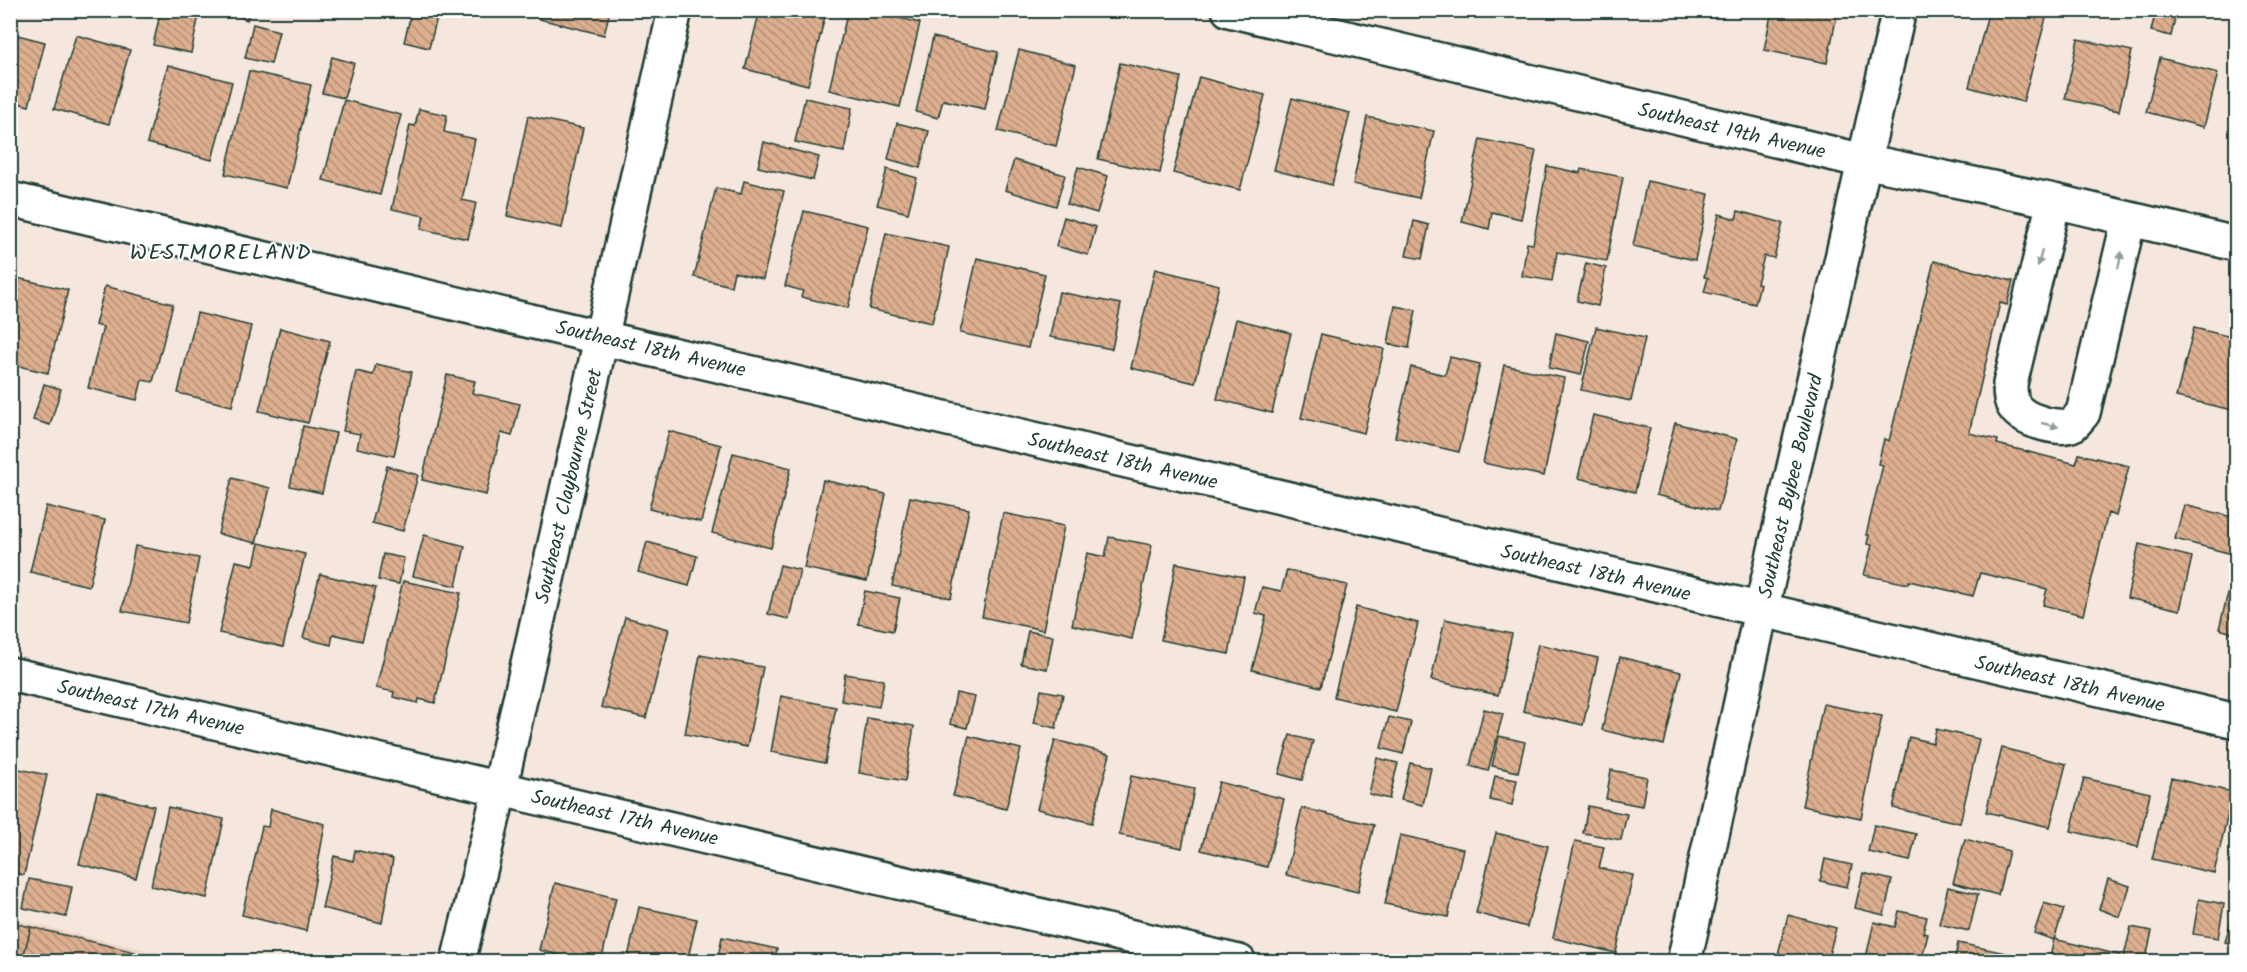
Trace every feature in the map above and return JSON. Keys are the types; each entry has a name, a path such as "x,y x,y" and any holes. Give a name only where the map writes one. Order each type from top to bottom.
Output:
{"street":[{"name":"Southeast Claybourne Street","path":"458,962 500,788 675,10"},
{"name":"Southeast 19th Avenue","path":"1229,10 1864,161 2054,201 2236,244"},
{"name":"Southeast Bybee Boulevard","path":"1684,962 1761,612 1899,10"},
{"name":"Southeast 18th Avenue","path":"10,199 601,336 1761,612 2236,721"},
{"path":"2054,201 2010,384 2010,398 2017,411 2044,424 2060,427 2073,423 2083,413 2129,219"},
{"name":"Southeast 17th Avenue","path":"10,674 1239,962"}],"shaded area":[{"path":"11,919 192,961 11,962"}],"building":[{"path":"161,10 200,10 191,53 153,45"},
{"path":"224,10 250,10 247,20"},
{"path":"412,10 439,10 429,48 404,42"},
{"path":"541,10 610,10 604,35 539,19"},
{"path":"760,10 826,12 808,85 745,69"},
{"path":"848,10 868,10 920,23 900,107 829,90"},
{"path":"1772,10 1838,10 1827,63 1764,50"},
{"path":"1989,10 2018,10 2046,18 2023,102 1969,87"},
{"path":"2058,10 2087,10 2085,18"},
{"path":"2156,10 2177,10 2171,36 2151,31"},
{"path":"253,24 279,31 271,64 245,58"},
{"path":"10,33 45,42 29,106 10,101"},
{"path":"76,35 130,50 109,124 54,109"},
{"path":"933,37 998,52 985,109 943,100 938,118 916,112"},
{"path":"2078,39 2132,51 2119,111 2065,99"},
{"path":"1019,50 1076,65 1056,146 998,131"},
{"path":"332,57 354,63 344,98 322,93"},
{"path":"2160,58 2218,73 2204,127 2146,112"},
{"path":"1120,63 1181,77 1160,173 1098,159"},
{"path":"168,65 232,82 212,160 147,143"},
{"path":"249,71 311,85 287,188 225,174"},
{"path":"1199,77 1265,95 1240,190 1173,173"},
{"path":"805,98 852,108 844,152 795,142"},
{"path":"1292,98 1350,113 1332,185 1274,170"},
{"path":"344,100 401,115 380,195 323,180"},
{"path":"419,109 447,115 444,132 475,139 462,200 476,203 468,239 421,229 424,216 392,209 410,125 415,126"},
{"path":"528,116 583,128 562,228 507,216"},
{"path":"1367,117 1434,131 1419,198 1353,184"},
{"path":"897,123 929,131 920,168 888,159"},
{"path":"1480,139 1536,151 1521,219 1492,212 1489,229 1462,222"},
{"path":"764,142 819,157 813,180 758,167"},
{"path":"1014,160 1065,175 1056,206 1005,190"},
{"path":"1547,166 1580,173 1581,169 1623,177 1607,261 1557,252 1552,281 1522,276 1527,243 1533,244"},
{"path":"1078,167 1108,176 1097,213 1067,204"},
{"path":"887,169 917,178 908,213 877,205"},
{"path":"744,181 784,191 763,279 734,272 731,286 694,277 716,188 741,194"},
{"path":"1647,181 1709,194 1695,260 1633,246"},
{"path":"804,211 868,226 848,308 801,297 803,291 785,286"},
{"path":"1738,211 1783,223 1774,258 1764,256 1757,283 1760,284 1755,304 1704,292 1708,278 1704,277 1719,214 1736,219"},
{"path":"1064,217 1096,227 1088,255 1056,246"},
{"path":"1414,221 1429,225 1422,259 1406,256"},
{"path":"886,233 949,247 932,323 869,309"},
{"path":"977,258 1045,274 1028,348 960,333"},
{"path":"1934,261 2013,281 2007,305 2000,303 1969,433 1998,440 1997,444 2076,464 2079,454 2129,466 2116,516 2108,513 2083,615 2043,605 2047,589 1980,573 1973,596 1909,581 1908,584 1864,575 1872,545 1867,544 1869,535 1866,535 1883,465 1878,464 1884,439 1889,441"},
{"path":"1586,263 1606,268 1598,306 1577,301"},
{"path":"1155,269 1219,285 1195,383 1131,368"},
{"path":"13,277 68,290 48,373 10,364 10,288"},
{"path":"105,286 173,304 153,382 142,380 137,400 88,388 103,327 95,325"},
{"path":"1059,292 1121,304 1112,349 1050,337"},
{"path":"1395,306 1416,310 1409,348 1388,344"},
{"path":"197,313 251,326 232,406 178,393"},
{"path":"1236,319 1291,333 1272,413 1217,399"},
{"path":"1596,327 1645,338 1631,401 1581,390"},
{"path":"280,328 330,341 308,423 259,411"},
{"path":"2194,328 2236,338 2236,411 2176,397"},
{"path":"1556,333 1589,341 1581,375 1549,368"},
{"path":"1321,334 1384,349 1364,433 1301,418"},
{"path":"1450,357 1480,364 1459,452 1395,437 1411,367 1445,375"},
{"path":"376,364 412,372 394,456 357,448 360,434 343,431 356,371 373,375"},
{"path":"1504,365 1564,378 1544,476 1483,463"},
{"path":"447,375 475,381 472,393 520,404 512,436 501,433 486,495 422,480"},
{"path":"44,384 61,389 50,425 33,420"},
{"path":"1593,415 1650,428 1635,492 1578,478"},
{"path":"1675,423 1737,439 1718,511 1656,495"},
{"path":"303,426 336,433 322,493 290,486"},
{"path":"669,431 721,445 701,522 649,509"},
{"path":"733,453 791,468 771,548 712,533"},
{"path":"387,466 418,475 403,531 372,523"},
{"path":"232,478 270,488 256,543 218,534"},
{"path":"823,480 886,494 867,581 804,568"},
{"path":"10,494 18,496 10,524"},
{"path":"910,497 969,509 951,598 892,586"},
{"path":"2184,505 2236,518 2236,538 2232,554 2175,539"},
{"path":"46,506 105,520 89,586 30,572"},
{"path":"1003,513 1064,526 1043,630 982,617"},
{"path":"424,535 465,546 456,586 413,576"},
{"path":"1109,537 1152,545 1132,639 1072,625 1087,553 1105,557"},
{"path":"647,542 697,556 689,586 638,572"},
{"path":"259,543 305,554 283,647 219,633 236,561 254,565"},
{"path":"2139,544 2192,557 2180,610 2127,598"},
{"path":"135,546 199,558 186,623 122,611"},
{"path":"383,554 404,558 399,584 378,580"},
{"path":"1176,563 1244,577 1229,654 1161,640"},
{"path":"780,565 800,570 789,619 768,614"},
{"path":"2236,565 2236,634 2219,629"},
{"path":"1287,570 1347,585 1321,687 1252,670 1266,616 1255,613 1262,587 1281,591"},
{"path":"320,574 376,588 362,641 333,634 331,645 303,638"},
{"path":"403,581 461,593 435,703 419,699 418,703 393,697 394,692 376,688"},
{"path":"865,591 900,598 893,631 858,624"},
{"path":"1356,607 1418,623 1396,712 1334,697"},
{"path":"625,617 669,629 646,718 601,707"},
{"path":"1445,619 1512,634 1498,695 1431,680"},
{"path":"1028,631 1053,636 1047,669 1021,664"},
{"path":"1538,644 1598,658 1583,725 1523,711"},
{"path":"700,655 763,667 747,747 685,734"},
{"path":"1620,657 1681,672 1664,745 1602,730"},
{"path":"845,674 884,680 879,707 841,701"},
{"path":"1041,690 1063,694 1056,728 1034,723"},
{"path":"956,693 975,697 967,728 950,724"},
{"path":"781,696 836,707 825,763 771,752"},
{"path":"1823,704 1882,716 1861,818 1802,806"},
{"path":"1484,709 1503,714 1488,771 1470,766"},
{"path":"1389,717 1411,722 1403,754 1381,748"},
{"path":"867,718 914,726 905,781 859,773"},
{"path":"1936,729 1979,739 1960,823 1893,808 1909,737 1933,743"},
{"path":"1290,735 1313,741 1302,780 1279,774"},
{"path":"969,736 1021,749 1006,809 953,796"},
{"path":"1499,736 1525,742 1518,772 1492,766"},
{"path":"1055,740 1110,754 1092,823 1037,809"},
{"path":"2002,748 2066,764 2050,827 1986,812"},
{"path":"1377,758 1398,763 1389,799 1369,794"},
{"path":"1410,763 1431,768 1423,805 1401,800"},
{"path":"10,767 47,775 24,875 10,872"},
{"path":"1611,770 1647,777 1642,806 1606,799"},
{"path":"1131,776 1194,789 1182,848 1119,835"},
{"path":"1495,776 1517,780 1512,805 1490,800"},
{"path":"2084,778 2150,793 2138,847 2071,831"},
{"path":"2171,778 2233,792 2214,873 2152,859"},
{"path":"1219,782 1284,799 1267,867 1201,850"},
{"path":"97,792 154,806 136,878 79,864"},
{"path":"1588,806 1627,814 1621,840 1583,833"},
{"path":"168,807 224,819 207,898 151,886"},
{"path":"1302,808 1374,825 1358,892 1286,875"},
{"path":"271,809 325,824 306,931 242,915 262,826 268,827"},
{"path":"1874,825 1916,834 1910,861 1868,852"},
{"path":"1496,833 1548,846 1527,927 1476,913"},
{"path":"1400,835 1463,849 1448,917 1385,904"},
{"path":"1965,839 2009,851 1998,895 1953,883"},
{"path":"1575,841 1604,847 1599,868 1633,875 1616,953 1553,938"},
{"path":"355,850 393,859 382,923 322,908 334,856 353,861"},
{"path":"1825,859 1852,865 1847,887 1820,881"},
{"path":"1863,873 1892,880 1884,915 1855,908"},
{"path":"29,879 72,887 66,917 23,908"},
{"path":"2108,879 2130,886 2120,917 2099,909"},
{"path":"555,883 616,898 601,962 588,962 539,950"},
{"path":"1948,887 1978,894 1969,931 1939,924"},
{"path":"2199,899 2224,904 2218,938 2193,934"},
{"path":"2044,903 2064,909 2054,940 2034,933"},
{"path":"639,907 697,919 687,962 627,962"},
{"path":"2234,910 2236,911 2236,946 2225,942"},
{"path":"1899,911 1927,917 1923,933 1928,934 1921,962 1865,962 1874,922 1895,927"},
{"path":"1788,915 1836,928 1827,962 1776,962"},
{"path":"10,922 31,927 22,962 10,962"},
{"path":"31,927 135,952 133,962 22,962"},
{"path":"2131,927 2152,931 2145,962 2123,960"},
{"path":"722,937 777,949 774,962 717,962"},
{"path":"2054,939 2120,955 2119,962 2049,962"},
{"path":"1958,943 2020,956 2019,962 1954,962"},
{"path":"332,954 363,962 330,962"}],"district":[{"name":"WESTMORELAND","path":"221,251"}]}
